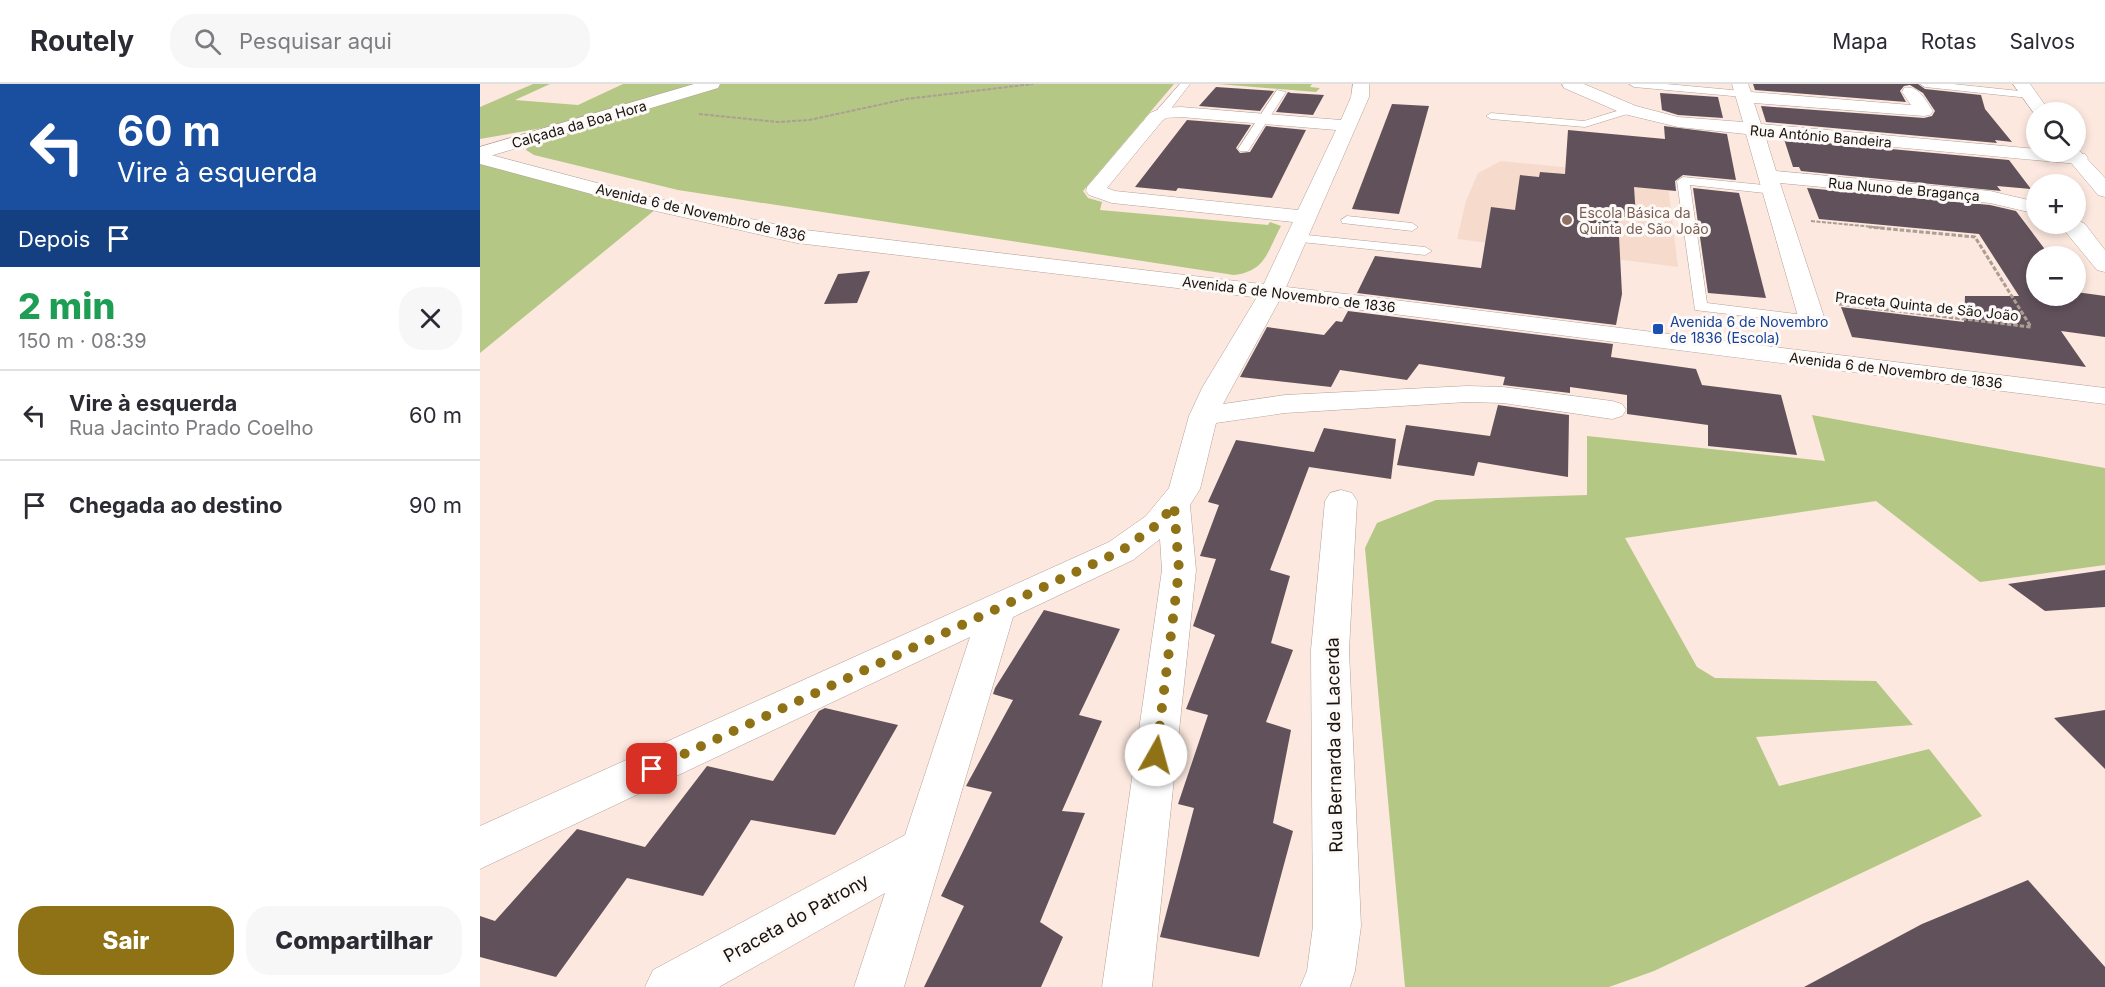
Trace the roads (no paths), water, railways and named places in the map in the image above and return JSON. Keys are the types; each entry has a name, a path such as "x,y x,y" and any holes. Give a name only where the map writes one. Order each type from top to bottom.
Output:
{"street":[{"name":"Calçada da Boa Hora","path":"480,153 712,84"},
{"path":"480,848 1121,551 1158,524 1184,489 1203,416 1216,388 1272,292 1360,97 1360,84"},
{"name":"Rua António Bandeira","path":"1570,84 1630,110 1678,122 2026,151"},
{"path":"1811,315 1742,92 1924,111 1917,88"},
{"path":"2025,90 2034,102"},
{"path":"1306,217 1112,197 1096,191 1156,117 1162,113 1181,112 1347,126"},
{"name":"Avenida 6 de Novembro de 1836","path":"480,158 647,203 797,236 1272,292 2105,396"},
{"path":"2081,162 2105,191"},
{"name":"Rua Nuno de Bragança","path":"1772,183 1990,197 2026,205"},
{"path":"2081,234 2105,265"},
{"path":"1203,416 1285,404 1467,394 1503,395 1612,410"},
{"name":"Rua Bernarda de Lacerda","path":"1325,987 1331,971 1337,926 1330,650 1341,501"},
{"path":"1127,987 1179,570 1174,505"},
{"path":"879,987 997,610"},
{"name":"Praceta do Patrony","path":"670,987 922,849"}],"lane":[{"path":"1162,113 1185,84"},
{"path":"1634,84 1742,92"},
{"path":"1917,88 2025,90"},
{"path":"1244,149 1281,92"},
{"path":"1491,116 1585,124 1630,110"},
{"path":"1772,183 1683,181 1700,307 1811,315"},
{"path":"1347,220 1412,227"},
{"path":"1383,247 1390,225"},
{"path":"1297,238 1425,251"}],"place":[{"name":"Escola Básica da Quinta de São João","path":"1567,220"},
{"name":"Avenida 6 de Novembro de 1836 (Escola)","path":"1658,329"}]}
